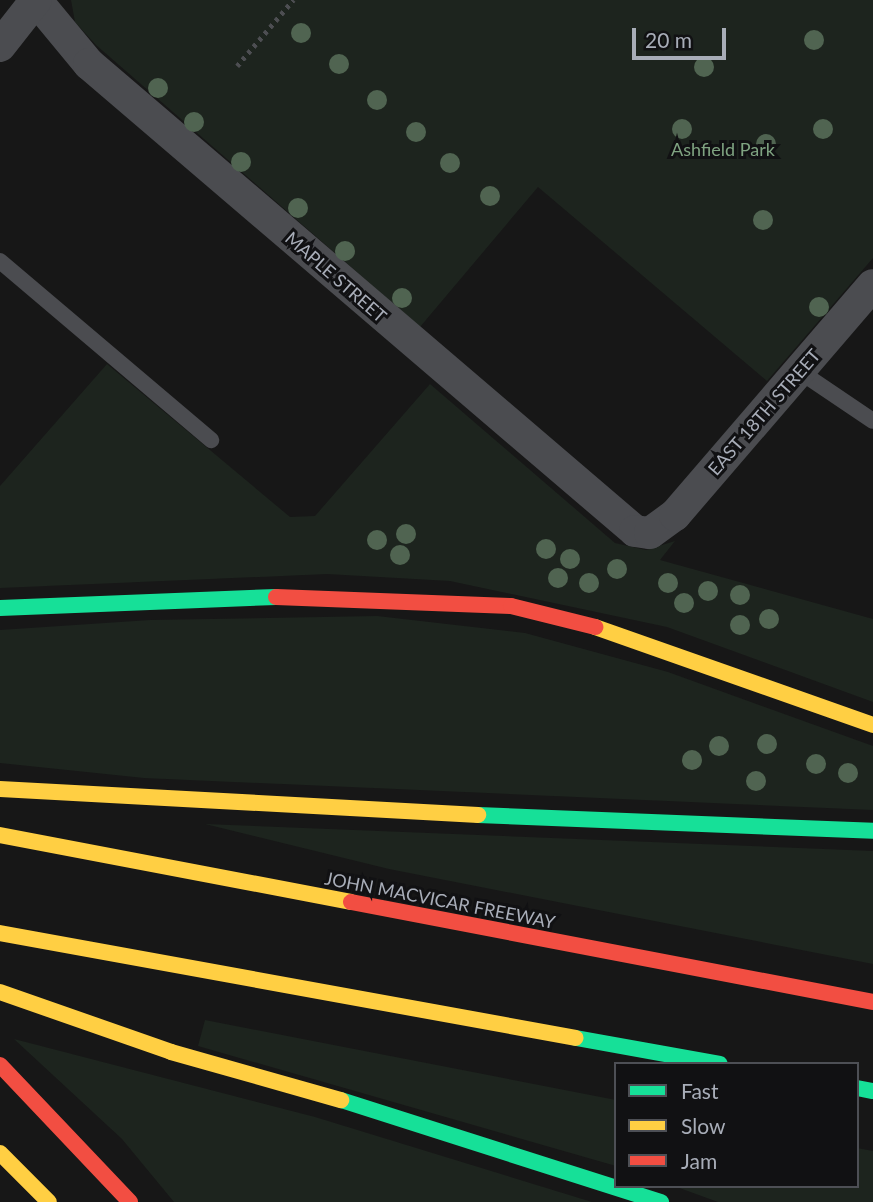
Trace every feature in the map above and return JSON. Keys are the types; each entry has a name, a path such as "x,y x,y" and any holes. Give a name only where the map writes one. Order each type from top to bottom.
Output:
{"main road":[{"path":"0,608 229,595 511,606 643,639 873,724"},
{"path":"0,789 211,806 873,831"},
{"name":"JOHN MACVICAR FREEWAY","path":"0,835 873,1002"},
{"path":"0,933 58,946 709,1062"},
{"path":"0,992 170,1052 442,1128 614,1186"},
{"path":"0,1065 130,1202"},
{"path":"0,1153 49,1202"},
{"path":"620,1188 661,1202"}],"street":[{"path":"0,46 36,0"},
{"name":"MAPLE STREET","path":"36,0 100,73 620,523 650,533"},
{"name":"EAST 18TH STREET","path":"650,533 675,515 873,285"}],"lane":[{"path":"0,261 211,440"},
{"path":"799,371 873,421"}],"path":[{"path":"237,66 293,0"}],"green space":[{"name":"Ashfield Park","path":"71,0 873,0 873,258 767,381 538,187 420,327 96,45 75,22"},
{"path":"107,364 290,517 315,516 430,384 615,543 646,550 675,541 660,560 873,619 873,702 667,627 450,581 327,574 0,588 0,486"},
{"path":"377,616 525,633 668,672 873,746 873,810 144,778 0,763 0,630 150,620"},
{"path":"205,824 873,851 873,964 389,869"},
{"path":"205,1020 614,1100 614,1165 198,1046"},
{"path":"14,1039 315,1117 592,1202 174,1202 122,1139"},
{"path":"859,1148 873,1151 873,1202 718,1202 680,1188 859,1188"}],"traffic: fast":[{"path":"0,608 276,597"},
{"path":"478,815 873,831"},
{"path":"576,1038 709,1062"},
{"path":"859,1088 873,1091"},
{"path":"341,1100 614,1187"},
{"path":"617,1188 661,1202"}],"traffic: slow":[{"path":"595,627 873,725"},
{"path":"0,789 478,815"},
{"path":"0,835 351,902"},
{"path":"0,933 576,1038"},
{"path":"0,992 171,1052 341,1100"},
{"path":"0,1153 49,1202"}],"traffic: jam":[{"path":"276,597 511,606 595,627"},
{"path":"351,902 873,1002"},
{"path":"0,1065 130,1202"}]}
